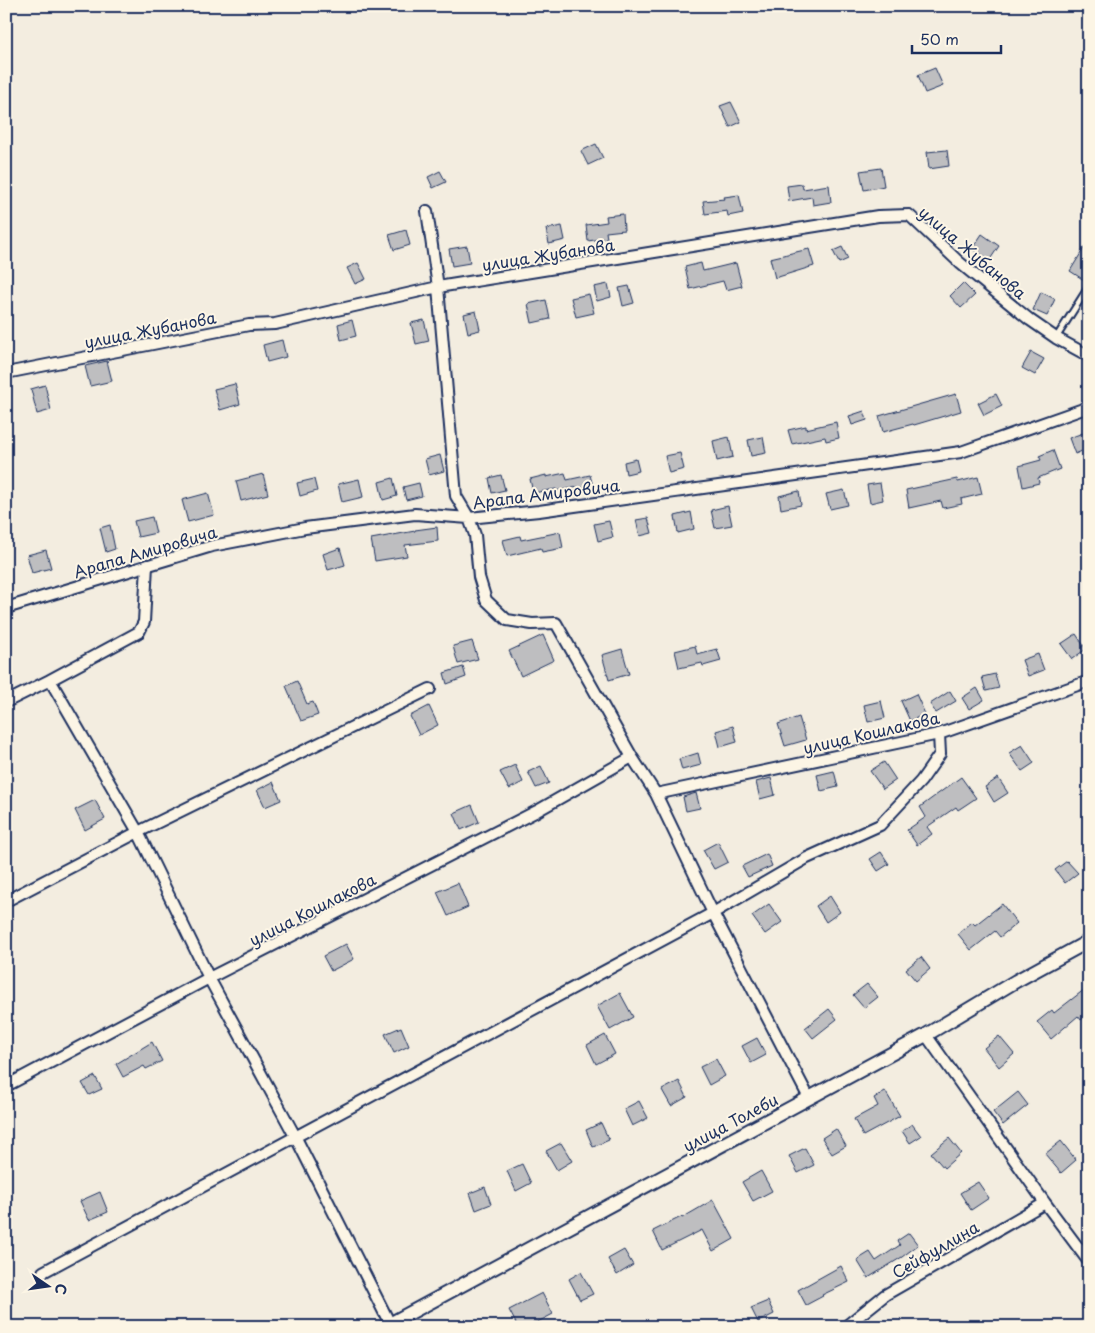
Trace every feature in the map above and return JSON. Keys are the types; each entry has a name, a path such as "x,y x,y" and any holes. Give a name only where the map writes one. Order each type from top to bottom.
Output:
{"street":[{"path":"427,211 438,287 456,496 469,518 475,535 479,577 486,600 507,620 532,624 556,622 632,757 656,794 712,913 809,1098"},
{"name":"улица Жубанова","path":"6,372 249,325 275,324 438,287 878,216 909,215 960,263 1030,320 1056,338"},
{"path":"1056,338 1089,356"},
{"name":"Арапа Амировича","path":"6,608 212,546 305,528 415,514 469,518 539,511 961,452 1083,409 1089,404"},
{"path":"6,702 139,632 144,622 147,565"},
{"path":"50,680 138,832 209,978 295,1136 387,1325"},
{"name":"улица Кошлакова","path":"656,794 939,734 1089,681"},
{"path":"6,901 138,832 430,689"},
{"path":"43,1272 712,913 807,858 880,824 920,781 940,754 939,734"},
{"name":"улица Кошлакова","path":"6,1086 209,978 537,811 632,757"},
{"name":"улица Толеби","path":"387,1325 926,1035 1016,981 1089,941"},
{"path":"926,1035 1045,1204 1089,1262"},
{"name":"Сейфуллина","path":"845,1327 885,1295 1045,1204"}],"lane":[{"path":"1056,338 1089,286"}],"building":[{"path":"935,68 943,86 925,93 918,75"},
{"path":"731,102 741,122 730,127 720,106"},
{"path":"596,144 603,158 588,165 581,151"},
{"path":"947,150 949,166 929,169 927,152"},
{"path":"881,168 884,186 864,190 860,171"},
{"path":"440,171 446,182 433,188 428,177"},
{"path":"802,184 803,189 829,185 831,202 813,205 812,197 789,201 787,186"},
{"path":"739,195 743,213 728,216 727,211 705,214 703,201 725,199 724,197"},
{"path":"623,214 624,230 606,232 607,238 588,241 586,225 607,222 606,216"},
{"path":"562,226 565,240 549,244 546,229"},
{"path":"406,230 410,245 394,250 389,235"},
{"path":"982,234 999,246 989,261 972,249"},
{"path":"1089,240 1089,273 1084,280 1070,271"},
{"path":"467,246 470,263 452,266 449,249"},
{"path":"842,247 848,259 839,263 833,251"},
{"path":"809,249 814,266 775,278 770,258"},
{"path":"358,263 366,279 355,284 347,268"},
{"path":"701,263 703,271 736,263 742,286 726,290 723,281 690,289 685,267"},
{"path":"963,283 975,295 961,308 950,296"},
{"path":"608,284 611,297 597,301 594,287"},
{"path":"629,286 634,303 623,306 619,288"},
{"path":"1041,292 1055,299 1047,316 1033,310"},
{"path":"589,294 594,313 576,317 571,298"},
{"path":"546,300 550,319 532,323 528,304"},
{"path":"476,311 480,330 468,333 464,314"},
{"path":"352,320 356,336 341,340 338,324"},
{"path":"424,320 429,341 416,344 411,323"},
{"path":"282,340 286,357 267,362 263,345"},
{"path":"1031,352 1044,359 1035,375 1022,368"},
{"path":"107,361 112,381 90,386 85,366"},
{"path":"235,384 240,404 220,410 214,389"},
{"path":"45,385 51,410 37,414 31,389"},
{"path":"956,394 961,411 883,432 879,416"},
{"path":"996,394 1002,406 984,415 978,403"},
{"path":"864,411 867,420 852,425 849,416"},
{"path":"836,422 839,438 826,441 825,437 792,444 788,430 806,426 806,429"},
{"path":"1083,433 1089,448 1075,454 1069,438"},
{"path":"729,437 733,457 717,461 713,441"},
{"path":"763,437 766,453 751,456 748,440"},
{"path":"1053,450 1060,469 1038,478 1039,483 1023,487 1019,466 1041,460 1039,456"},
{"path":"680,453 684,469 669,473 665,456"},
{"path":"440,455 444,471 429,475 425,459"},
{"path":"636,459 639,471 626,474 624,462"},
{"path":"565,473 567,480 590,475 593,486 533,493 530,479"},
{"path":"263,474 268,494 241,501 236,481"},
{"path":"501,475 505,490 492,493 489,478"},
{"path":"978,477 982,494 961,499 962,504 943,508 941,501 909,508 906,490 957,479 958,482"},
{"path":"393,478 397,496 383,500 379,482"},
{"path":"314,479 317,491 300,496 297,483"},
{"path":"359,479 363,497 342,502 338,484"},
{"path":"419,483 422,496 406,500 403,487"},
{"path":"880,483 883,500 870,503 867,485"},
{"path":"844,490 848,505 830,509 826,494"},
{"path":"799,491 801,505 781,509 779,496"},
{"path":"208,493 214,515 188,522 182,500"},
{"path":"728,506 732,525 715,528 711,510"},
{"path":"691,512 694,529 678,533 675,516"},
{"path":"152,517 156,533 138,537 134,521"},
{"path":"648,518 652,533 640,536 636,520"},
{"path":"609,521 613,537 598,541 594,524"},
{"path":"110,525 115,549 106,552 100,528"},
{"path":"437,527 438,541 405,545 407,556 375,561 371,539"},
{"path":"560,532 563,548 542,552 541,548 507,556 503,540 520,536 521,540"},
{"path":"340,548 345,565 328,570 323,554"},
{"path":"46,550 51,568 32,573 27,555"},
{"path":"1076,634 1086,649 1072,659 1061,644"},
{"path":"543,635 554,660 521,676 509,651"},
{"path":"472,641 478,659 458,664 453,646"},
{"path":"695,646 697,654 717,649 721,661 703,666 702,663 679,668 675,651"},
{"path":"622,649 629,674 609,680 602,655"},
{"path":"1038,654 1044,670 1028,676 1022,660"},
{"path":"463,667 466,677 447,684 444,673"},
{"path":"995,674 999,688 986,691 982,677"},
{"path":"297,681 307,704 313,702 318,715 301,721 286,686"},
{"path":"977,688 984,700 969,709 962,698"},
{"path":"950,691 956,701 936,713 930,704"},
{"path":"916,694 925,714 910,721 901,701"},
{"path":"881,701 885,718 868,722 864,705"},
{"path":"429,706 438,725 419,735 410,716"},
{"path":"799,717 806,740 785,746 778,724"},
{"path":"733,726 737,742 720,747 716,731"},
{"path":"1022,745 1034,763 1022,771 1009,753"},
{"path":"698,753 701,765 682,770 679,759"},
{"path":"884,762 896,780 883,789 870,771"},
{"path":"515,765 523,782 509,789 500,772"},
{"path":"541,766 549,783 536,788 528,772"},
{"path":"834,771 838,787 821,791 817,775"},
{"path":"961,777 976,798 958,810 956,807 927,827 932,834 917,845 907,830 926,817 920,807"},
{"path":"771,778 775,795 760,799 756,782"},
{"path":"998,778 1008,793 994,802 985,787"},
{"path":"273,782 281,800 265,807 257,790"},
{"path":"696,793 700,808 686,811 683,797"},
{"path":"95,800 105,819 85,830 75,810"},
{"path":"472,805 479,822 461,830 454,813"},
{"path":"718,842 728,862 714,869 703,850"},
{"path":"881,852 889,864 878,871 870,859"},
{"path":"767,854 772,866 748,877 742,866"},
{"path":"1067,861 1078,873 1065,883 1055,870"},
{"path":"458,883 468,907 448,916 437,892"},
{"path":"830,896 840,912 826,922 816,906"},
{"path":"769,904 782,922 765,934 752,916"},
{"path":"1002,904 1017,923 1000,937 995,931 971,950 958,934 972,922 975,925"},
{"path":"346,944 354,959 331,971 323,956"},
{"path":"921,957 930,969 916,981 906,969"},
{"path":"867,984 878,997 864,1008 853,995"},
{"path":"1089,986 1089,1013 1081,1020 1078,1016 1051,1039 1037,1022 1052,1010 1054,1013"},
{"path":"620,993 633,1017 610,1030 597,1006"},
{"path":"829,1009 837,1019 813,1038 805,1028"},
{"path":"401,1027 409,1046 394,1053 385,1034"},
{"path":"605,1035 615,1054 596,1064 587,1045"},
{"path":"999,1036 1014,1054 999,1067 984,1048"},
{"path":"757,1038 766,1055 751,1063 742,1046"},
{"path":"152,1042 162,1061 146,1069 144,1066 123,1077 116,1064"},
{"path":"716,1059 725,1076 709,1085 700,1067"},
{"path":"95,1076 102,1089 89,1095 82,1083"},
{"path":"679,1081 687,1097 671,1106 662,1090"},
{"path":"885,1091 900,1116 863,1136 854,1119 878,1106 874,1098"},
{"path":"1018,1092 1028,1105 1003,1125 993,1112"},
{"path":"639,1101 648,1118 632,1126 624,1109"},
{"path":"601,1123 609,1140 593,1147 586,1130"},
{"path":"912,1124 921,1136 910,1143 902,1131"},
{"path":"836,1129 846,1146 832,1154 822,1138"},
{"path":"949,1138 961,1153 944,1168 931,1153"},
{"path":"1061,1141 1076,1160 1061,1173 1045,1154"},
{"path":"561,1143 572,1161 557,1170 546,1151"},
{"path":"805,1148 814,1165 798,1173 789,1156"},
{"path":"522,1164 531,1183 516,1191 507,1171"},
{"path":"761,1171 772,1191 753,1201 742,1182"},
{"path":"978,1182 989,1198 971,1210 960,1193"},
{"path":"485,1187 491,1204 476,1210 470,1193"},
{"path":"100,1192 108,1212 89,1220 80,1201"},
{"path":"713,1200 734,1239 713,1251 702,1230 662,1250 653,1231 682,1218"},
{"path":"909,1233 918,1245 868,1278 857,1260 870,1252 876,1261 900,1245 897,1241"},
{"path":"624,1250 633,1265 617,1275 608,1259"},
{"path":"841,1266 849,1282 806,1305 798,1290"},
{"path":"581,1272 593,1294 580,1300 569,1279"},
{"path":"542,1293 553,1314 528,1327 518,1327 509,1310"},
{"path":"768,1301 774,1314 758,1322 751,1308"}]}
